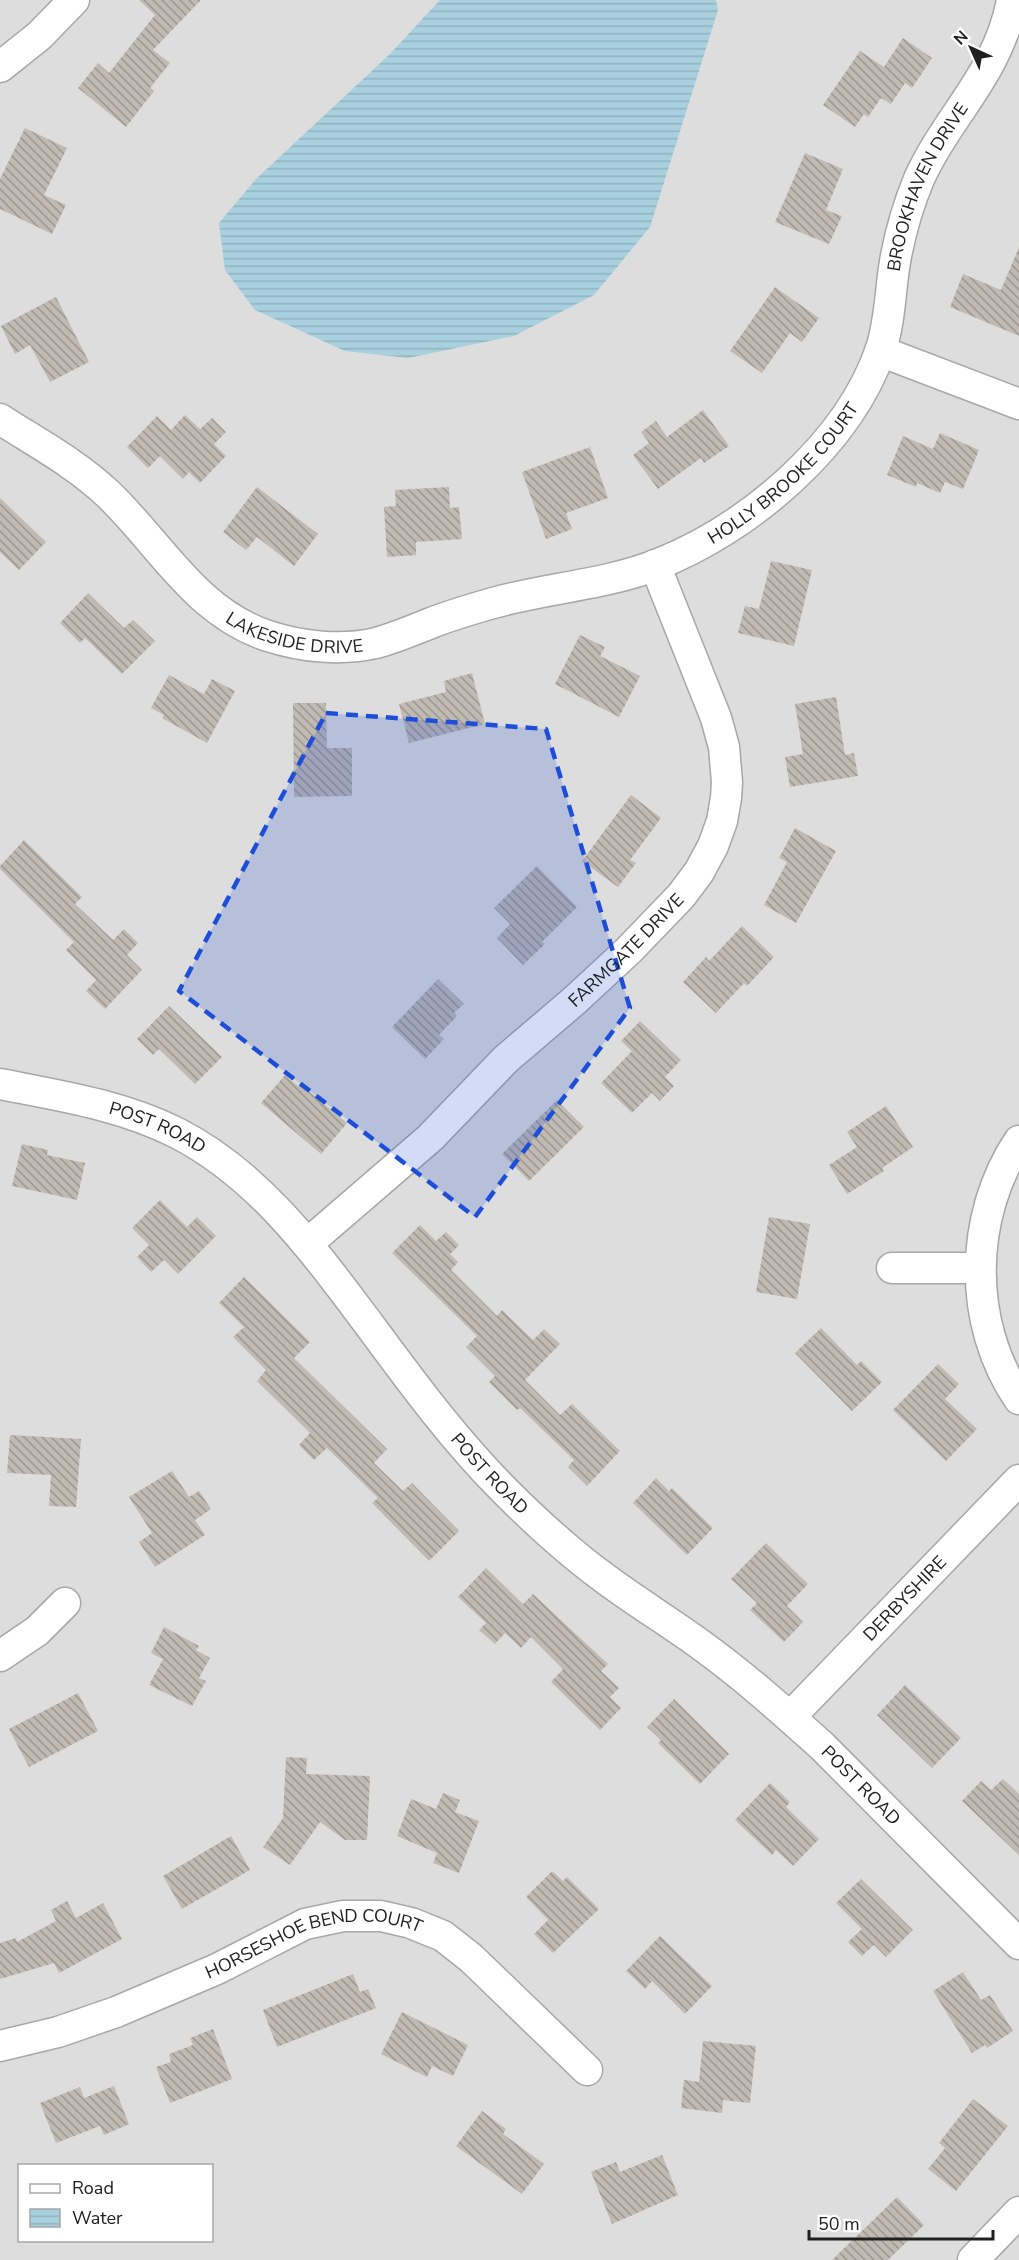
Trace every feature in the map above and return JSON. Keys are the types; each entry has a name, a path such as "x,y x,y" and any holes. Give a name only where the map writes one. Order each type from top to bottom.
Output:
{"street":[{"path":"3,65 39,36 74,0"},
{"name":"BROOKHAVEN DRIVE","path":"880,351 890,313 895,258 912,198 944,132 988,68 1004,36 1012,0"},
{"path":"880,351 1019,404"},
{"name":"HOLLY BROOKE COURT","path":"655,565 714,536 763,503 802,468 852,408 880,351"},
{"name":"LAKESIDE DRIVE","path":"0,419 57,453 108,494 148,535 188,585 205,601 246,627 291,643 342,647 374,643 492,603 603,580 655,565"},
{"name":"FARMGATE DRIVE","path":"307,1244 430,1138 506,1059 574,1002 628,951 681,896 699,872 713,846 722,821 726,798 724,747 716,718 655,565"},
{"name":"POST ROAD","path":"0,1084 97,1103 132,1114 177,1133 212,1155 252,1185 307,1244 432,1409 505,1491 606,1580 703,1646 790,1717 822,1746 1019,1944"},
{"path":"1019,1141 993,1189 984,1226 980,1268 984,1306 997,1357 1019,1399"},
{"path":"892,1268 980,1268"},
{"name":"DERBYSHIRE","path":"790,1717 1019,1480"},
{"path":"0,1656 37,1631 65,1603"},
{"name":"HORSESHOE BEND COURT","path":"0,2046 58,2032 117,2012 217,1969 305,1924 344,1916 381,1916 411,1923 443,1936 471,1958 587,2070"},
{"path":"973,2260 1019,2212"}],"highlighted area":[{"path":"326,713 546,729 630,1008 475,1217 179,991"}],"shaded area":[{"path":"0,0 1019,0 1019,2260 0,2260"}],"water":[{"path":"440,0 716,0 718,10 650,227 594,295 514,336 408,358 345,351 255,310 225,270 219,223 256,179 390,54"}],"building":[{"path":"139,0 201,0 153,50 170,63 150,88 154,91 126,127 78,88 98,63 109,73 155,15"},
{"path":"903,38 932,58 912,88 905,83 891,104 881,98 868,117 864,114 855,127 823,105 860,51 884,67"},
{"path":"25,128 67,148 44,195 66,205 52,234 0,209 0,179"},
{"path":"805,153 843,169 826,210 842,216 829,244 775,222"},
{"path":"1019,247 1019,336 950,307 963,274 1001,290"},
{"path":"775,287 819,318 802,342 790,333 762,373 730,351"},
{"path":"56,297 89,362 50,382 30,345 15,354 1,326"},
{"path":"703,410 729,446 704,463 701,458 658,489 633,455 649,443 641,432 656,421 667,437"},
{"path":"185,415 200,429 212,418 226,432 214,444 226,456 200,483 189,472 183,479 160,456 148,468 127,447 157,416 171,430"},
{"path":"940,433 979,450 963,489 945,482 940,493 917,483 916,487 887,475 903,436 933,449"},
{"path":"590,447 608,498 566,513 572,529 546,539 522,472"},
{"path":"257,487 318,534 294,566 257,537 246,550 223,532"},
{"path":"449,487 450,508 459,507 462,539 416,542 416,555 387,557 384,507 396,506 395,490"},
{"path":"0,498 46,542 19,570 0,552"},
{"path":"771,561 812,570 794,646 738,633 745,606 759,609"},
{"path":"88,593 124,628 133,620 155,641 122,674 85,638 80,643 60,623"},
{"path":"580,635 605,647 600,656 640,676 619,717 555,684"},
{"path":"472,673 485,724 409,743 399,704 446,692 444,681"},
{"path":"169,675 204,694 212,679 235,691 207,743 162,718 164,715 151,708"},
{"path":"836,697 845,755 854,753 858,776 790,787 785,757 803,754 795,704"},
{"path":"293,703 326,703 327,748 352,748 352,796 294,797"},
{"path":"631,795 661,818 630,860 636,863 618,887 582,861"},
{"path":"795,828 836,851 796,923 764,905 787,862 779,858"},
{"path":"24,840 82,897 75,904 113,940 124,929 138,943 127,955 142,970 105,1009 86,991 96,980 66,950 74,942 0,869 0,866"},
{"path":"537,866 577,907 523,965 497,938 510,924 494,908"},
{"path":"742,926 774,957 747,986 744,983 716,1013 683,982 706,957 709,961"},
{"path":"438,979 464,1004 454,1013 457,1016 439,1035 444,1039 425,1059 392,1027"},
{"path":"169,1006 222,1057 195,1084 159,1049 153,1055 137,1039"},
{"path":"640,1021 681,1060 665,1077 674,1086 660,1101 652,1093 632,1113 601,1083 632,1051 621,1041"},
{"path":"285,1075 298,1086 300,1084 347,1123 321,1154 261,1103"},
{"path":"557,1100 584,1127 529,1181 502,1154"},
{"path":"886,1106 913,1147 882,1168 884,1171 847,1194 829,1165 857,1147 847,1132"},
{"path":"22,1144 48,1150 47,1155 85,1163 77,1200 12,1186"},
{"path":"160,1200 187,1227 197,1217 216,1236 178,1274 164,1260 151,1272 137,1257 149,1245 132,1228"},
{"path":"769,1217 810,1224 797,1299 756,1292"},
{"path":"420,1225 436,1241 446,1232 459,1245 450,1254 458,1262 451,1270 497,1316 502,1310 533,1340 544,1329 560,1344 525,1380 560,1415 572,1404 620,1451 587,1486 568,1467 574,1460 520,1408 517,1410 489,1382 495,1376 466,1347 477,1336 392,1253"},
{"path":"244,1277 310,1342 294,1358 387,1449 374,1463 403,1491 412,1483 459,1531 429,1561 372,1503 378,1498 327,1448 314,1460 299,1445 310,1433 257,1381 266,1370 233,1337 244,1327 219,1303"},
{"path":"821,1328 857,1365 861,1361 882,1382 852,1411 795,1353"},
{"path":"938,1364 959,1384 945,1399 977,1429 946,1461 893,1410"},
{"path":"10,1435 81,1439 76,1507 49,1506 51,1475 7,1473"},
{"path":"172,1471 189,1497 199,1491 211,1509 195,1520 205,1535 155,1567 139,1542 152,1533 129,1497"},
{"path":"656,1478 669,1491 672,1488 713,1528 687,1555 633,1503"},
{"path":"766,1543 808,1584 787,1606 803,1622 784,1642 750,1610 757,1603 731,1579"},
{"path":"486,1568 523,1604 533,1594 608,1664 601,1671 619,1688 610,1697 621,1708 600,1730 551,1682 563,1669 531,1637 521,1648 505,1633 495,1644 479,1630 486,1623 458,1597"},
{"path":"164,1627 199,1646 196,1650 210,1658 199,1678 206,1681 192,1706 149,1685 163,1659 151,1653"},
{"path":"905,1685 961,1738 932,1768 877,1715"},
{"path":"78,1693 98,1731 29,1767 9,1729"},
{"path":"674,1699 729,1754 700,1784 658,1743 661,1740 647,1727"},
{"path":"286,1757 307,1758 306,1774 370,1776 367,1840 345,1840 320,1822 290,1865 263,1847 283,1818"},
{"path":"1003,1779 1019,1794 1019,1855 962,1801 981,1781 991,1790"},
{"path":"770,1783 790,1802 786,1807 819,1839 793,1866 776,1850 772,1855 735,1820"},
{"path":"443,1793 460,1800 455,1812 479,1821 459,1873 433,1863 437,1853 397,1836 411,1799 436,1809"},
{"path":"231,1836 250,1870 182,1909 163,1876"},
{"path":"552,1871 563,1881 567,1877 599,1909 553,1953 534,1934 548,1920 526,1897"},
{"path":"861,1879 913,1930 886,1957 874,1945 862,1956 848,1942 862,1929 836,1903"},
{"path":"67,1901 76,1918 103,1903 122,1939 59,1973 54,1963 0,1979 0,1943 16,1938 17,1942 56,1921 51,1910"},
{"path":"660,1936 712,1986 685,2014 652,1981 645,1989 626,1971"},
{"path":"963,1972 981,2000 990,1995 1013,2031 987,2048 985,2045 972,2053 933,1991"},
{"path":"353,1974 360,1992 368,1989 376,2008 277,2047 263,2010"},
{"path":"402,2012 468,2045 453,2076 432,2066 427,2077 381,2054"},
{"path":"213,2029 232,2079 170,2103 156,2067 171,2062 169,2054 193,2045 190,2038"},
{"path":"703,2041 756,2046 750,2103 723,2100 722,2113 681,2108 684,2080 699,2082"},
{"path":"114,2086 129,2124 104,2135 100,2126 56,2143 40,2103 80,2087 84,2098"},
{"path":"973,2099 1008,2126 956,2191 928,2169 945,2148 939,2143"},
{"path":"482,2111 506,2129 503,2134 544,2164 522,2194 456,2146"},
{"path":"662,2155 678,2195 612,2224 591,2172 616,2162 620,2172"},
{"path":"897,2197 924,2225 888,2260 832,2260"}]}
